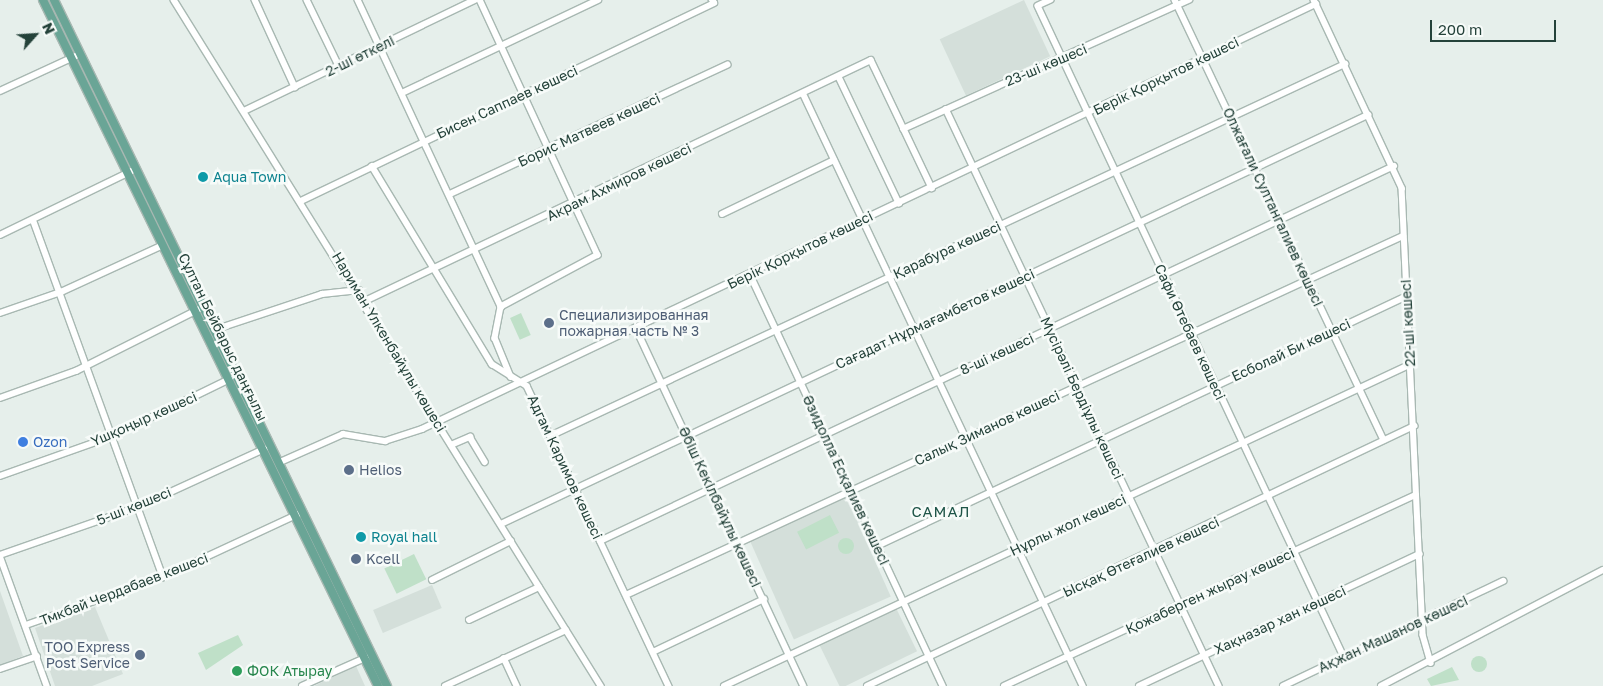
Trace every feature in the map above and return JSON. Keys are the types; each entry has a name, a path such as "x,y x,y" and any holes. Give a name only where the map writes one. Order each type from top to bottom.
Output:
{"main road":[{"name":"Сұлтан Бейбарыс даңғылы","path":"43,0 195,312 264,449 300,514"},
{"name":"Сұлтан Бейбарыс даңғылы","path":"54,0 278,463 300,514 368,656 387,686"},
{"name":"Сұлтан Бейбарыс даңғылы","path":"368,656 378,686"}],"street":[{"name":"Нариман Үлкенбайұлы көшесі","path":"174,0 365,301 601,686"},
{"path":"254,0 295,87"},
{"path":"307,0 339,66"},
{"path":"358,0 501,307 495,338 511,377"},
{"name":"2-ші өткелі","path":"244,111 475,0"},
{"path":"480,0 598,251 594,261 501,307"},
{"path":"402,93 598,0"},
{"name":"Сафи Өтебаев көшесі","path":"1051,0 1038,6 1344,657"},
{"name":"23-шi көшесi","path":"903,129 1062,58 1176,3 1189,0"},
{"name":"Бисен Саппаев көшесі","path":"300,201 713,2"},
{"name":"Берік Қорқытов көшесі","path":"278,463 343,434 385,441 438,421 1088,114 1203,59 1315,2"},
{"name":"22-ші көшесі","path":"1315,2 1394,166 1402,188 1416,495 1426,619 1424,644 1431,663"},
{"name":"Олжағали Султангалиев көшесі","path":"1176,3 1384,440"},
{"path":"0,91 80,54"},
{"name":"Акрам Ахмиров көшесі","path":"365,301 434,266 476,250 576,203 871,60 903,129"},
{"name":"Қарабура көшесі","path":"550,436 1345,64"},
{"name":"Борис Матвеев көшесі","path":"450,194 727,66"},
{"path":"839,77 899,204"},
{"path":"803,94 863,220 888,278 1083,686"},
{"name":"Мүсірәлі Бердіұлы көшесі","path":"946,109 1219,686"},
{"name":"Сағадат Нұрмағамбетов көшесі","path":"502,524 574,488 1368,115"},
{"path":"903,129 932,188"},
{"path":"722,214 834,160"},
{"name":"Адгам Каримов көшесі","path":"372,166 492,364 527,386 669,686"},
{"name":"8-шi көшесi","path":"600,541 1394,166"},
{"path":"0,235 34,222 136,169"},
{"path":"34,222 163,577"},
{"name":"Салық Зиманов көшесі","path":"626,595 1403,236"},
{"path":"0,313 61,292 164,245"},
{"name":"Әзидолла Есқалиев көшесі","path":"750,274 943,686"},
{"path":"214,330 322,294 358,290"},
{"name":"Есболай Би көшесі","path":"877,546 1407,296"},
{"path":"0,398 86,366 203,307"},
{"name":"Әбіш Кекілбайұлы көшесі","path":"636,328 804,686"},
{"name":"Нұрлы жол көшесі","path":"724,686 1411,364"},
{"name":"Үшқоңыр көшесі","path":"0,476 113,436 230,379"},
{"name":"Ысқақ Өтеғалиев көшесі","path":"867,686 1414,426"},
{"path":"452,445 470,437 485,462"},
{"name":"5-ші көшесі","path":"0,556 138,507 264,449"},
{"name":"Қожаберген жырау көшесі","path":"1004,686 1416,495"},
{"name":"Тмкбай Чердабаев көшесі","path":"26,626 163,577 300,514"},
{"path":"432,580 511,542"},
{"name":"Хақназар хан көшесі","path":"1139,686 1420,554"},
{"path":"0,556 47,686"},
{"path":"1381,686 1431,663 1552,600 1603,570"},
{"name":"Ақжан Машанов көшесі","path":"1283,686 1503,581"},
{"path":"469,620 539,587"},
{"path":"653,652 764,599"},
{"path":"445,686 566,630"},
{"path":"0,669 37,656"},
{"path":"302,686 368,656"},
{"path":"504,658 517,686"}],"shaded area":[{"path":"1024,0 1050,56 966,95 940,39"},
{"path":"846,496 891,596 794,640 749,539"},
{"path":"432,585 442,608 383,633 373,610"},
{"path":"0,591 23,656 0,665"},
{"path":"95,607 123,674 92,686 55,686 35,628"},
{"path":"896,608 917,651 846,686 839,686 820,645"},
{"path":"356,666 365,686 314,686"}],"green space":[{"path":"521,313 531,335 520,340 510,318"},
{"path":"830,515 839,533 806,550 797,532"},
{"path":"846,538 852,540 854,546 852,552 846,554 840,552 838,546 840,540"},
{"path":"414,554 426,579 397,594 384,568"},
{"path":"238,635 243,645 206,670 198,653"},
{"path":"1479,656 1487,664 1479,672 1471,664"},
{"path":"1452,667 1459,680 1431,686 1427,679"}],"place":[{"name":"Aqua Town","path":"203,177"},
{"name":"Специализированная пожарная часть № 3","path":"549,323"},
{"name":"Ozon","path":"23,442"},
{"name":"Helios","path":"349,470"},
{"name":"Royal hall","path":"361,537"},
{"name":"Kcell","path":"356,559"},
{"name":"ТОО Express Post Service","path":"140,655"},
{"name":"ФОК Атырау","path":"237,671"}],"district":[{"name":"САМАЛ","path":"941,512"}]}
